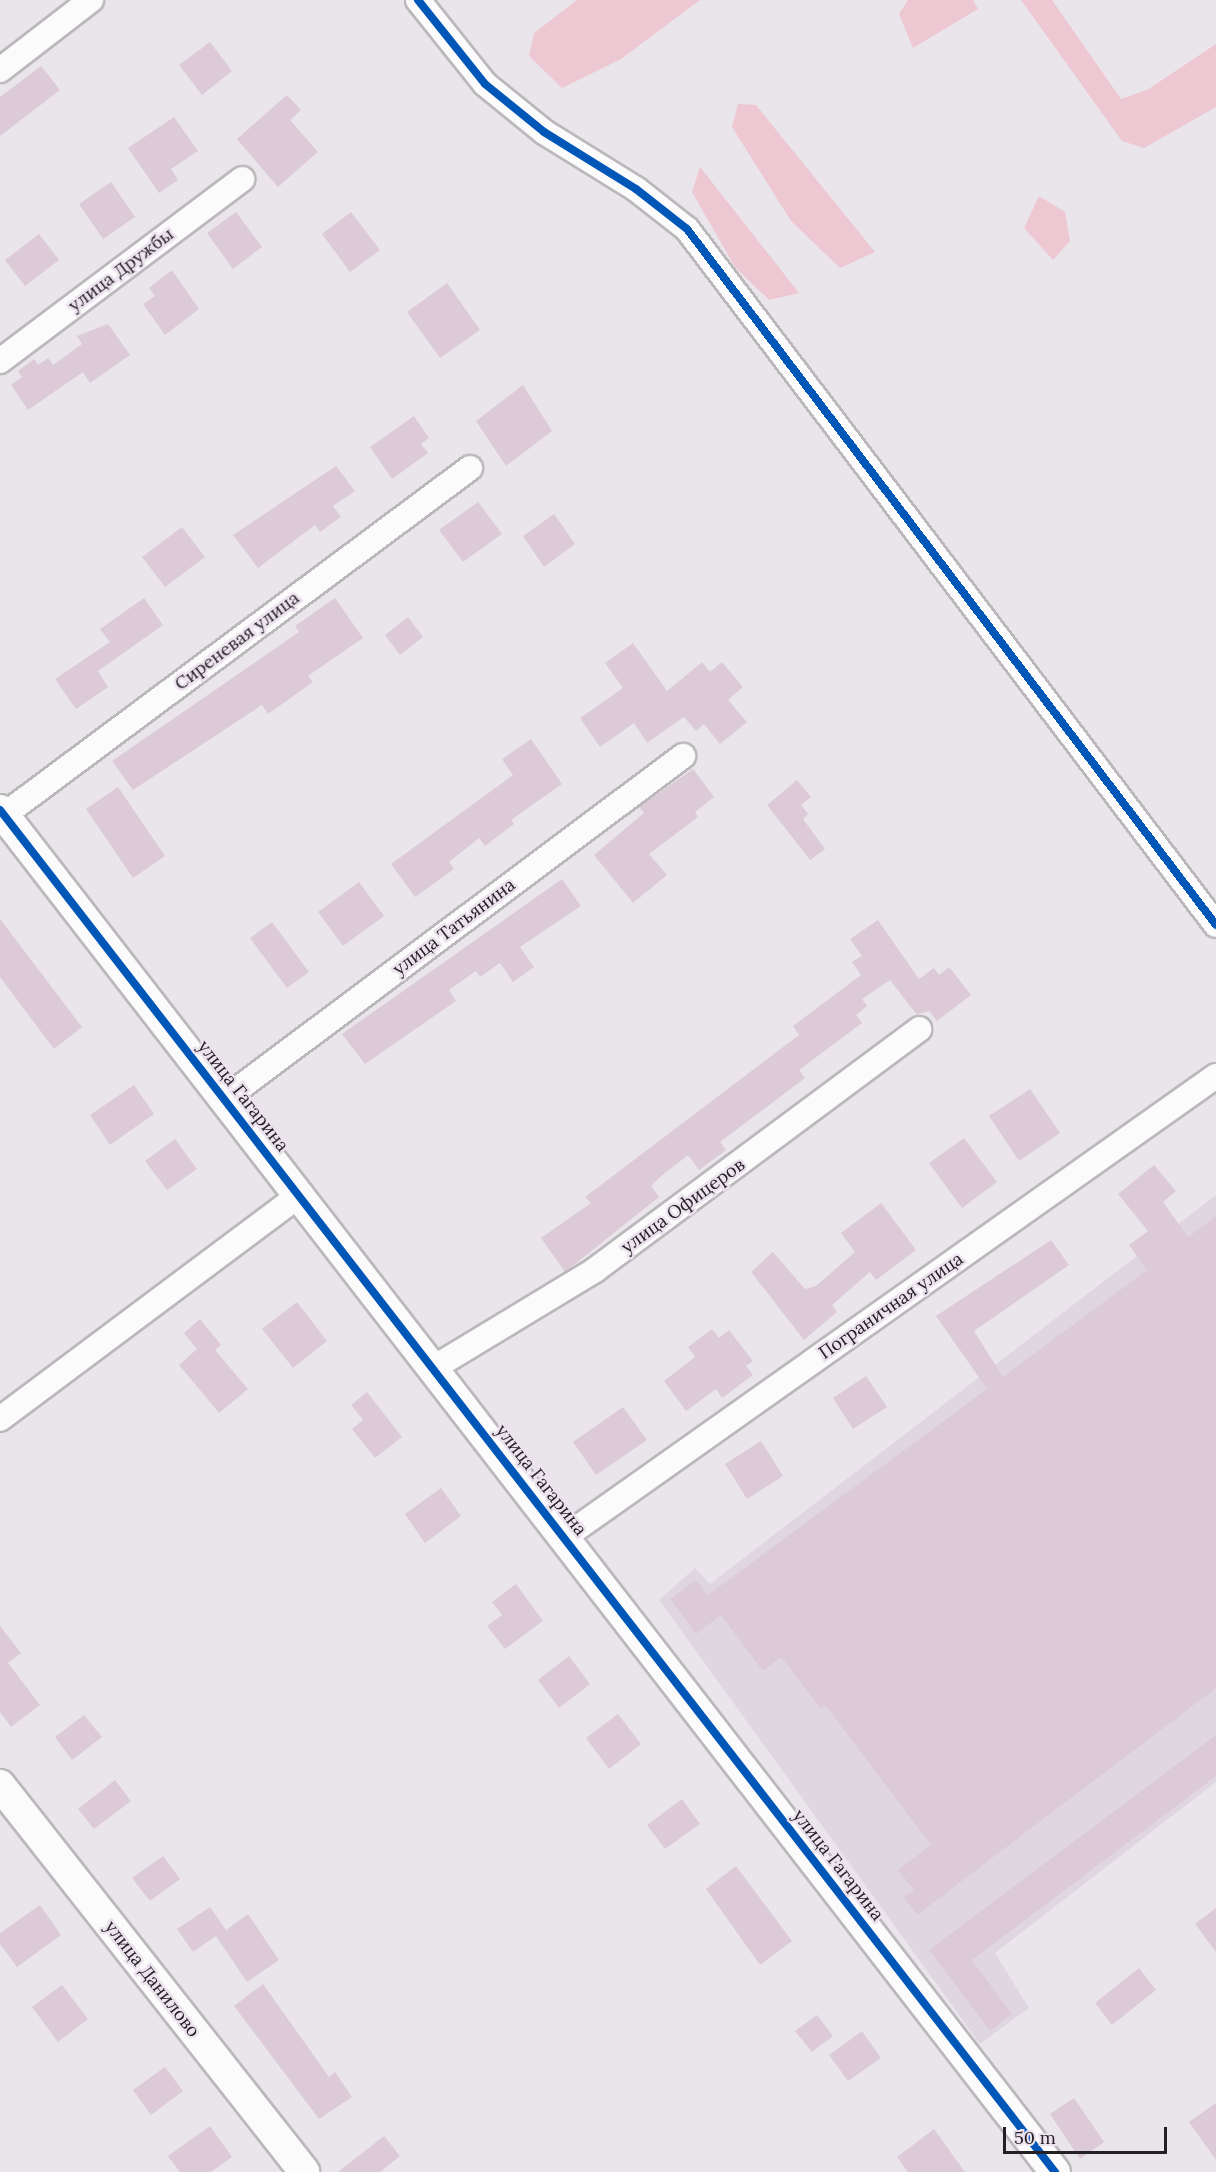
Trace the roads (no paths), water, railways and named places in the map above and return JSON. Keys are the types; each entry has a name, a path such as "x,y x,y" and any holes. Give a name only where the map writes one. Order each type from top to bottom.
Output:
{"street":[{"path":"0,70 91,0"},
{"path":"418,0 485,84 544,132 636,189 687,229 1216,925"},
{"name":"улица Дружбы","path":"0,361 242,179"},
{"name":"Сиреневая улица","path":"2,812 470,468"},
{"name":"улица Татьянина","path":"226,1098 683,756"},
{"name":"улица Гагарина","path":"2,812 566,1536 1055,2172"},
{"name":"улица Офицеров","path":"435,1367 595,1270 919,1029"},
{"name":"Пограничная улица","path":"566,1536 1216,1077"},
{"path":"0,1419 301,1194"},
{"name":"улица Данилово","path":"0,1785 304,2172"}]}
